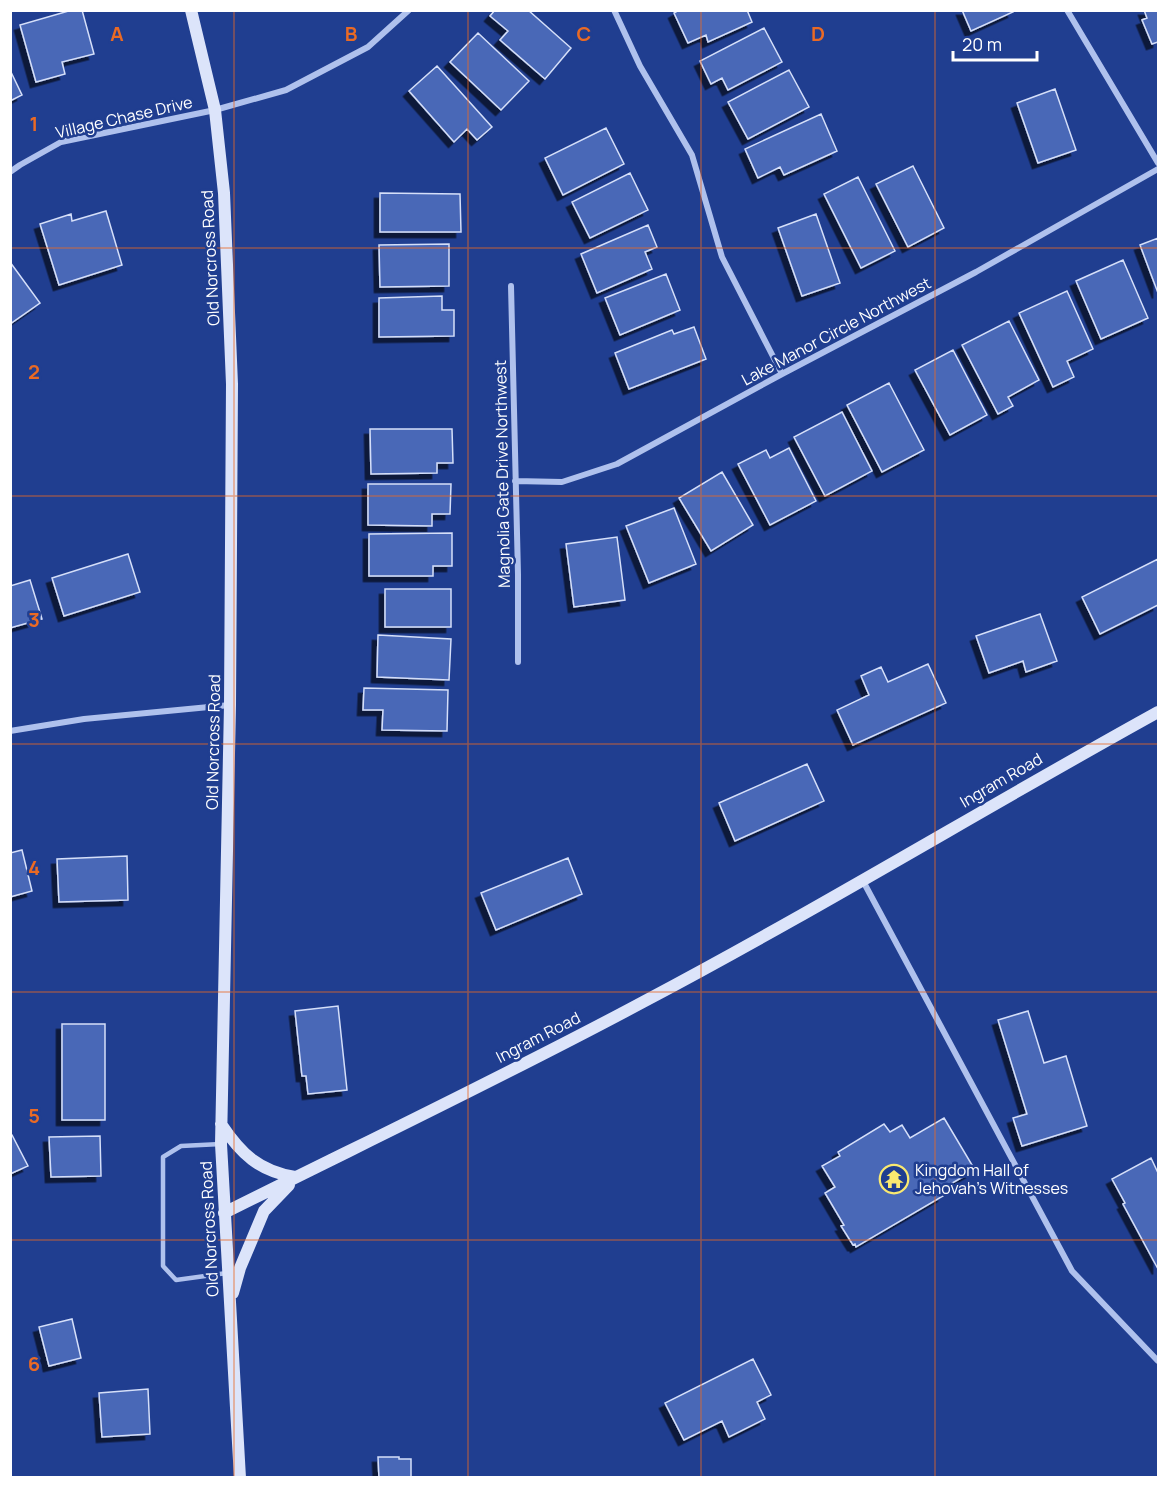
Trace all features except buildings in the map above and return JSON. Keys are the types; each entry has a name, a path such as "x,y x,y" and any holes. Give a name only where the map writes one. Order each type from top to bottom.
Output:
{"street":[{"name":"Old Norcross Road","path":"191,10 215,110 224,193 232,384 230,705 221,1144 240,1478"},
{"name":"Village Chase Drive","path":"10,172 61,142 215,110 286,90 368,47 409,10"},
{"path":"614,10 640,66 692,155 722,257 782,374"},
{"path":"1067,10 1158,163"},
{"name":"Lake Manor Circle Northwest","path":"515,481 562,482 617,464 976,272 1158,169"},
{"name":"Magnolia Gate Drive Northwest","path":"511,286 518,662"},
{"path":"10,731 84,719 230,705"},
{"name":"Ingram Road","path":"224,1213 643,1003 863,881 1026,784 1158,712"},
{"path":"863,881 1072,1271 1158,1361"},
{"path":"221,1124 230,1138 258,1165 278,1174 295,1177"},
{"path":"230,1304 240,1268 264,1211 295,1177"}],"lane":[{"path":"221,1144 181,1146 163,1157 164,1266 176,1280 228,1273"}],"place":[{"name":"Kingdom Hall of Jehovah’s Witnesses","path":"894,1179"}]}
